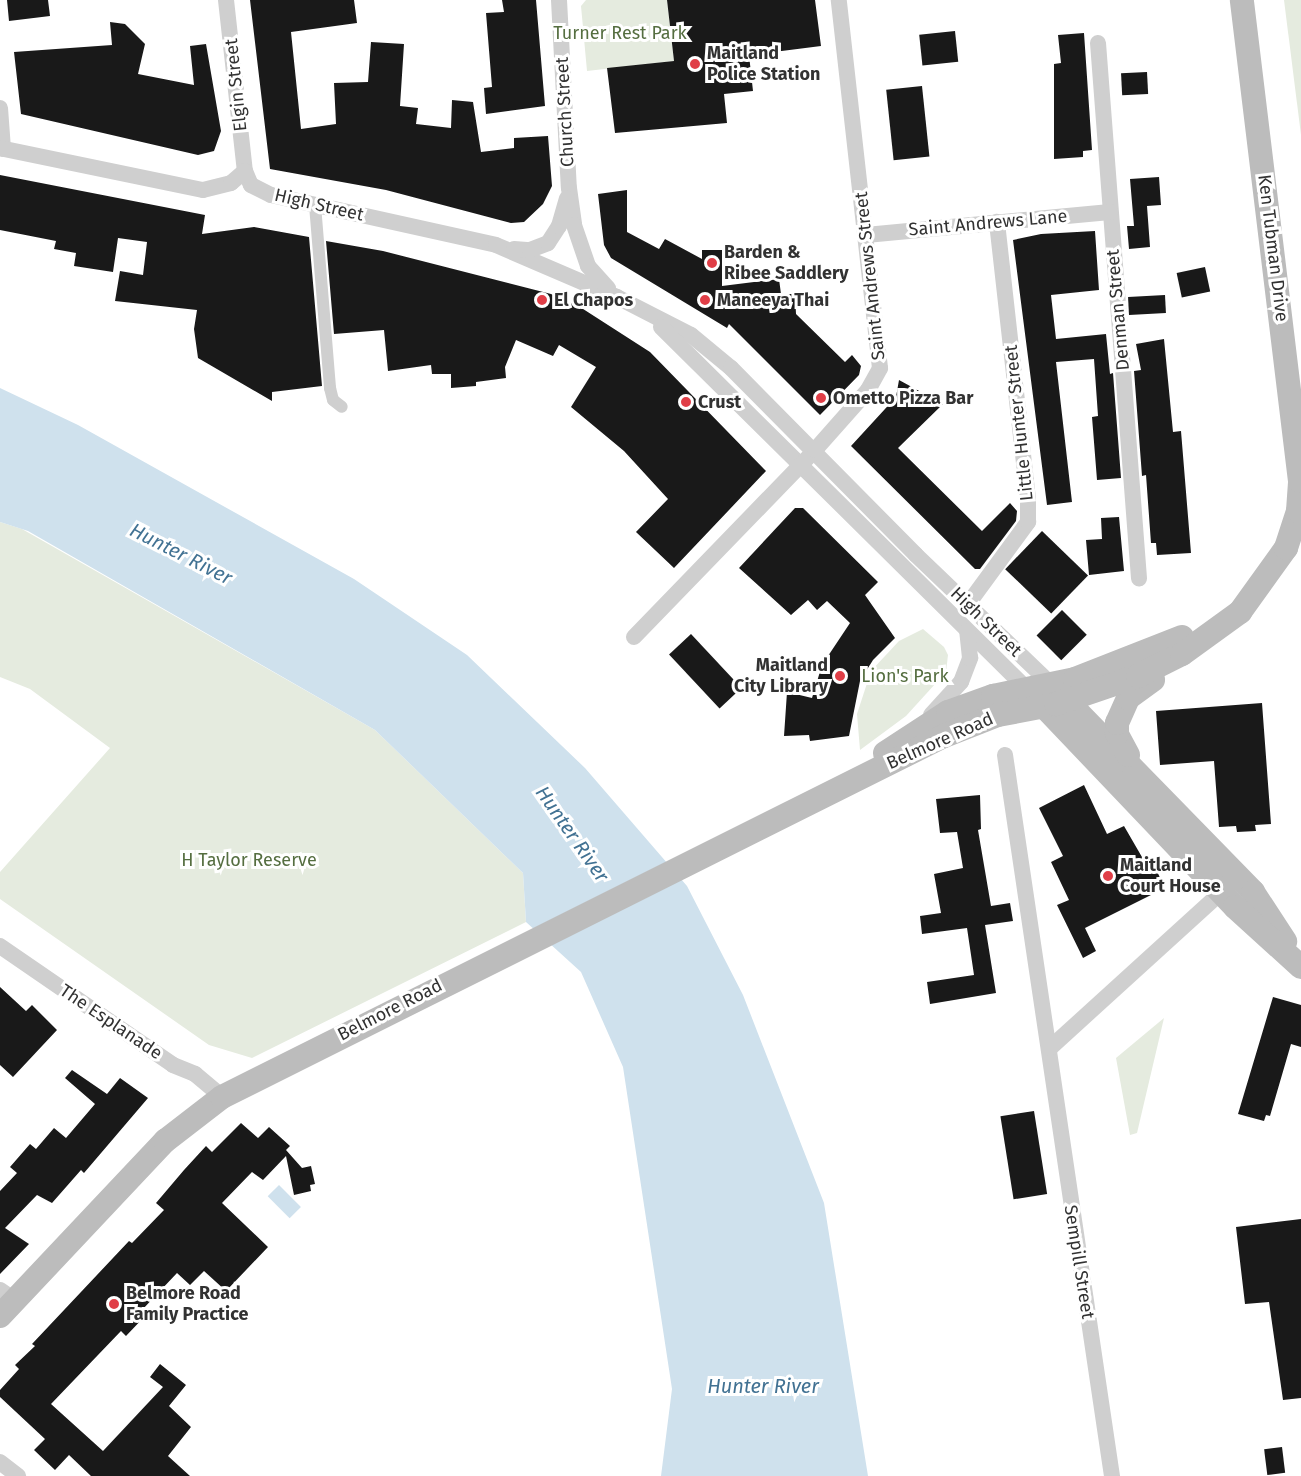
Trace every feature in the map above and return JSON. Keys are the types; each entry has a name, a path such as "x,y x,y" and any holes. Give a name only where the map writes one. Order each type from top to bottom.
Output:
{"main road":[{"name":"Ken Tubman Drive","path":"1054,698 1160,666 1226,624 1272,573 1292,532 1298,511 1299,458 1242,0"},
{"name":"Ken Tubman Drive","path":"1054,698 1199,627 1245,594 1292,532"},
{"path":"1146,778 1117,735 1117,723 1128,698 1194,654 1226,624"},
{"name":"High Street","path":"1027,689 1054,698 1146,778 1230,885"},
{"name":"Belmore Road","path":"839,787 910,734 971,703 1027,689"},
{"name":"High Street","path":"1054,698 1230,885 1301,965"},
{"name":"Belmore Road","path":"5,1302 165,1141 222,1097 296,1057 806,802 965,727 1054,698"}],"street":[{"name":"Elgin Street","path":"226,0 245,171"},
{"name":"Church Street","path":"559,0 569,188 581,253 595,276 617,297"},
{"name":"Saint Andrews Street","path":"634,637 815,450 868,390 880,368 838,0"},
{"name":"Denman Street","path":"1098,43 1139,578"},
{"path":"0,108 2,148 203,190 231,183 245,171"},
{"name":"High Street","path":"245,171 251,185 261,191 496,245 617,297 691,336 709,349 815,450 967,631 1027,689"},
{"name":"Church Street","path":"496,245 530,250 548,243 559,226 569,188"},
{"path":"315,205 330,388 333,400 342,406"},
{"name":"Saint Andrews Lane","path":"866,235 1110,212"},
{"name":"Little Hunter Street","path":"968,604 1017,542 1028,522 1028,499 997,222"},
{"name":"High Street","path":"641,311 801,465 910,562 968,604 1054,698"},
{"path":"910,734 961,682 970,658 967,631"},
{"name":"Sempill Street","path":"1005,755 1050,1048 1050,1069 1113,1476"},
{"path":"1050,1048 1230,885"},
{"name":"The Esplanade","path":"0,946 173,1065 195,1074 222,1097"},
{"path":"0,1462 18,1476"}],"green space":[{"name":"Turner Rest Park","path":"586,0 667,0 674,61 587,71 581,6"},
{"path":"1284,0 1301,0 1301,135"},
{"name":"H Taylor Reserve","path":"0,522 22,529 375,730 523,873 526,922 252,1058 209,1045 0,899 0,872 110,748 30,689 0,677"},
{"name":"Lion's Park","path":"923,629 944,647 948,655 946,672 906,716 860,750 857,714 871,671 899,641"},
{"path":"1164,1018 1137,1133 1130,1135 1116,1058"}],"water":[{"name":"Hunter River","path":"0,388 78,425 354,579 467,655 585,768 687,886 743,995 824,1203 868,1476 661,1476 672,1389 623,1067 581,972 526,922 523,873 375,730 28,531 0,522"},
{"path":"279,1185 301,1207 290,1218 268,1196"}],"building":[{"path":"7,0 48,0 50,16 9,21"},
{"path":"250,0 354,0 357,23 291,32 301,129 336,124 334,83 368,82 371,42 404,44 400,106 418,108 416,124 451,128 452,100 473,102 481,152 514,148 514,138 548,136 552,186 543,204 524,222 511,223 386,190 270,169"},
{"path":"502,0 536,0 545,106 486,114 484,88 492,87 486,13 504,12"},
{"name":"Maitland Police Station","path":"667,0 815,0 821,46 749,55 753,91 724,94 727,123 615,133 607,68 674,61"},
{"path":"110,22 125,24 145,44 138,74 194,85 190,46 206,44 221,131 214,151 198,155 21,114 14,52 112,45"},
{"path":"955,31 958,62 922,66 919,35"},
{"path":"1084,33 1092,150 1083,151 1083,157 1054,159 1054,64 1061,63 1058,35"},
{"path":"1147,72 1148,94 1122,95 1121,73"},
{"path":"922,86 929,157 894,160 886,90"},
{"path":"0,175 205,215 202,234 254,227 309,237 322,386 272,392 272,401 198,358 194,329 197,310 115,301 120,271 143,275 147,242 118,238 113,272 74,266 76,253 54,249 56,241 0,230"},
{"path":"1159,177 1161,205 1147,206 1150,247 1129,249 1127,226 1134,226 1130,179"},
{"path":"627,190 627,232 659,249 665,239 702,259 702,250 722,250 722,286 779,279 781,294 795,294 796,314 845,362 852,355 861,366 859,375 820,415 729,324 727,328 611,258 604,245 598,194"},
{"path":"1095,231 1099,290 1051,295 1056,339 1106,334 1110,374 1113,373 1121,478 1097,480 1092,417 1098,416 1094,359 1056,362 1072,502 1047,505 1013,240 1041,234"},
{"path":"326,241 383,251 551,294 580,307 650,352 766,471 674,568 636,532 668,499 624,451 571,407 596,367 559,345 553,356 516,340 505,367 506,378 476,382 476,386 451,388 451,374 432,374 431,365 388,371 384,330 334,334"},
{"path":"1205,267 1210,291 1182,297 1177,273"},
{"path":"1165,295 1166,313 1129,315 1128,297"},
{"path":"1164,339 1173,432 1181,431 1191,553 1157,555 1156,543 1151,543 1146,475 1142,476 1134,371 1141,370 1136,344"},
{"path":"899,380 943,404 898,448 982,531 1010,503 1017,511 1016,521 980,569 975,569 851,446 896,397"},
{"path":"795,508 803,508 878,582 865,595 895,638 873,660 860,681 849,736 810,741 809,735 784,736 787,692 812,698 822,665 850,623 827,601 817,610 808,600 791,615 739,568"},
{"path":"1119,517 1124,571 1089,575 1086,540 1102,539 1101,518"},
{"path":"1042,531 1088,575 1051,614 1005,569"},
{"path":"1062,610 1087,635 1061,660 1037,635"},
{"path":"691,634 741,688 720,709 669,654"},
{"path":"1262,703 1271,824 1255,825 1256,831 1237,832 1236,826 1219,827 1214,761 1160,765 1156,711"},
{"name":"Maitland Court House","path":"1084,785 1107,834 1124,826 1146,864 1152,861 1165,888 1085,928 1096,951 1083,958 1057,905 1069,900 1051,862 1063,856 1039,808"},
{"path":"980,795 981,829 978,830 991,906 1010,903 1013,921 985,925 996,993 930,1004 927,982 974,975 967,928 922,934 920,916 941,913 934,874 963,868 957,832 940,833 936,799"},
{"path":"0,987 26,1011 32,1005 57,1030 13,1077 0,1065"},
{"path":"1273,997 1301,1005 1301,1047 1291,1044 1270,1116 1266,1115 1264,1121 1238,1114"},
{"path":"72,1070 107,1094 120,1078 148,1098 84,1173 81,1170 52,1203 37,1195 5,1228 29,1244 0,1274 0,1191 17,1173 10,1167 30,1144 36,1149 54,1128 66,1138 95,1104 65,1078"},
{"path":"1034,1111 1047,1194 1014,1199 1000,1116"},
{"path":"241,1123 258,1138 269,1127 290,1146 286,1150 302,1168 311,1166 315,1184 310,1185 311,1191 294,1195 286,1156 263,1180 252,1172 222,1203 268,1247 226,1291 204,1271 190,1285 177,1273 142,1310 146,1315 126,1336 121,1331 51,1404 103,1451 163,1387 150,1377 160,1364 186,1385 169,1406 191,1427 168,1456 190,1476 91,1476 69,1455 55,1470 34,1450 45,1439 0,1397 0,1390 19,1369 15,1365 35,1346 32,1344 129,1241 132,1243 164,1210 156,1203 184,1170 206,1146 212,1152"},
{"path":"1301,1219 1301,1398 1283,1400 1269,1302 1245,1304 1236,1227"},
{"path":"1282,1447 1285,1473 1267,1475 1264,1449"}],"place":[{"name":"Maitland Police Station","path":"695,64"},
{"name":"Barden & Ribee Saddlery","path":"712,263"},
{"name":"El Chapos","path":"542,300"},
{"name":"Maneeya Thai","path":"705,300"},
{"name":"Ometto Pizza Bar","path":"821,398"},
{"name":"Crust","path":"686,402"},
{"name":"Maitland City Library","path":"840,676"},
{"name":"Maitland Court House","path":"1108,876"},
{"name":"Belmore Road Family Practice","path":"114,1304"}]}
